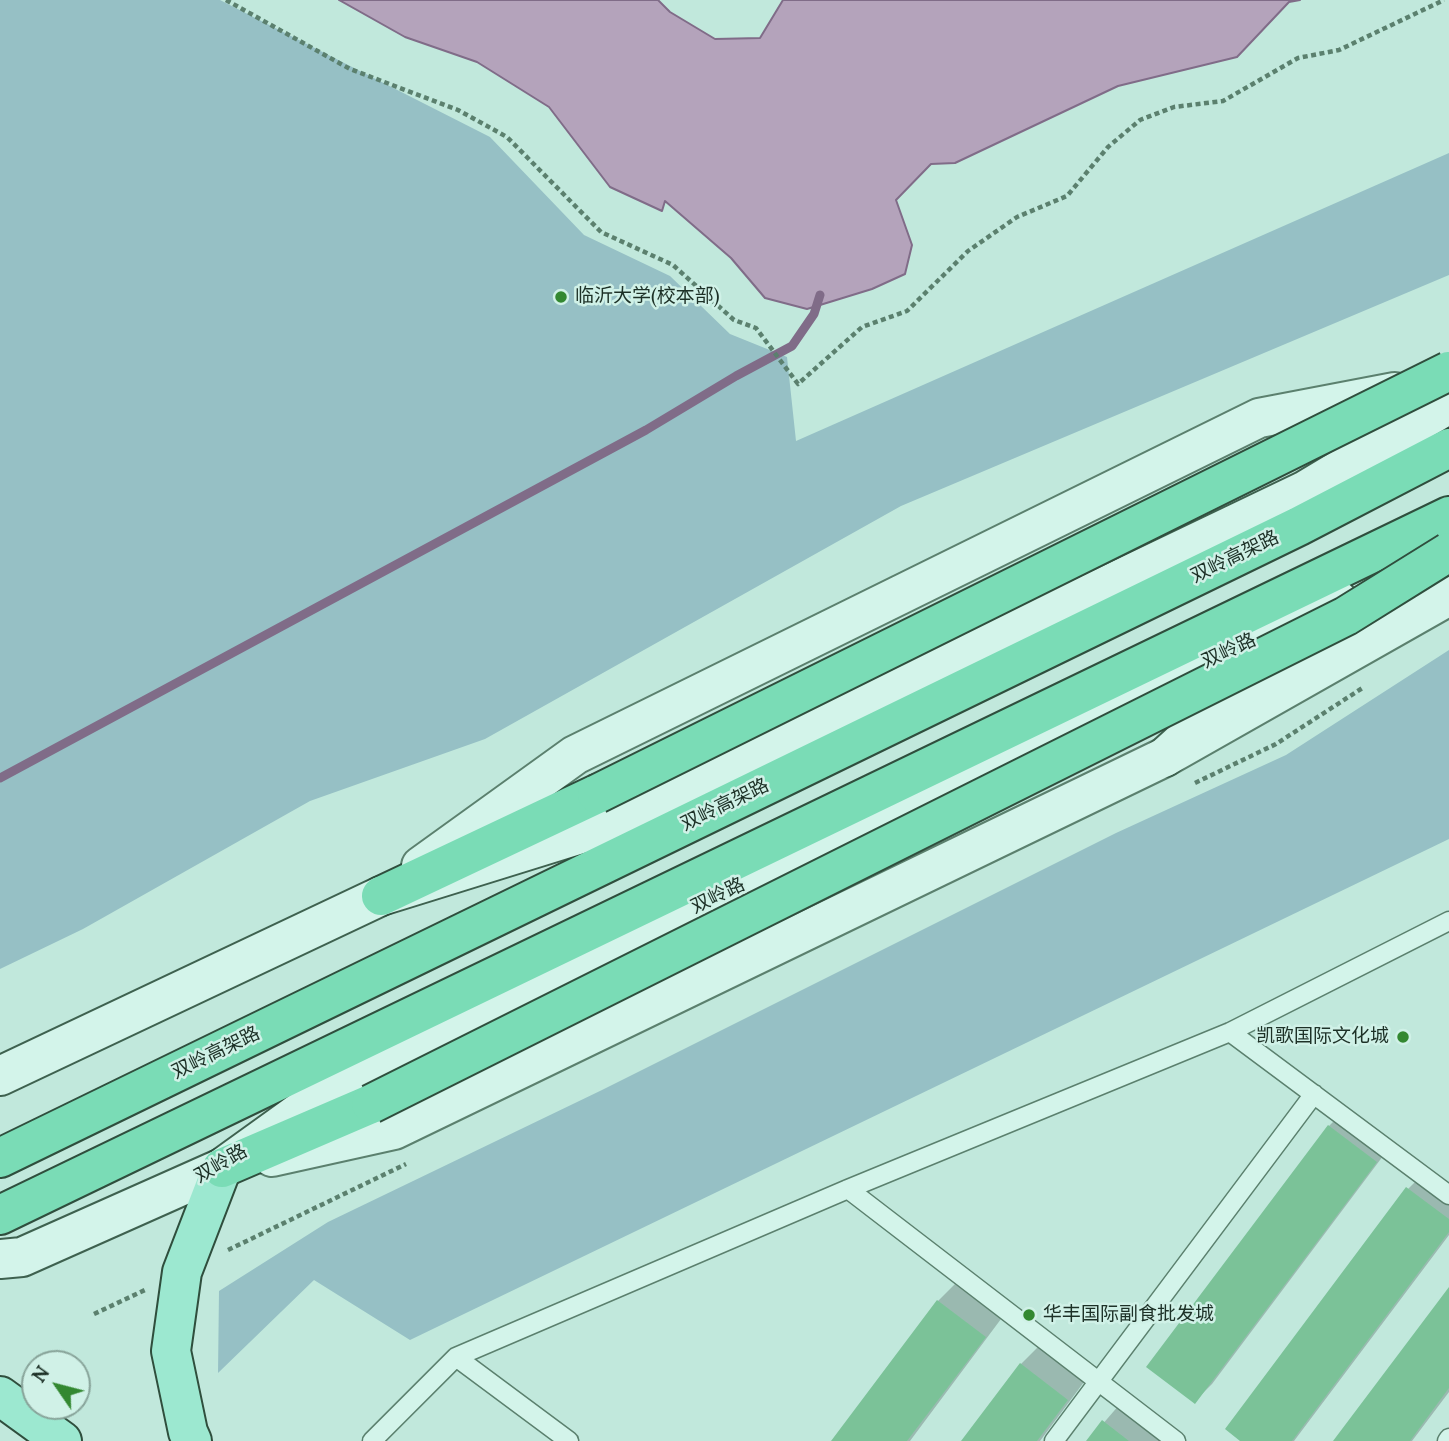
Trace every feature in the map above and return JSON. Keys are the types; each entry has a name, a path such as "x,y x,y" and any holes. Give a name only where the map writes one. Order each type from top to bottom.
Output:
{"highway":[{"path":"381,896 597,794 1449,371"},
{"name":"双岭高架路","path":"0,1158 1262,544 1449,448"},
{"path":"0,1215 1449,516"},
{"path":"222,1168 371,1104 1346,616 1449,551"}],"main road":[{"path":"381,896 575,755 1259,418 1449,382"},
{"path":"0,1076 381,896 600,828 1304,491 1449,404"},
{"name":"双岭路","path":"0,1259 22,1257 222,1168 358,1070 1126,699 1449,551"},
{"path":"192,1441 171,1351 182,1272 222,1168 394,1130 1165,757 1449,596"},
{"path":"1165,757 1336,601"},
{"path":"0,1396 62,1441"}],"lane":[{"path":"372,1441 456,1357 848,1189 1230,1032 1449,921"},
{"path":"1230,1032 1449,1195"},
{"path":"1054,1441 1314,1094"},
{"path":"848,1189 1176,1441"},
{"path":"456,1357 569,1441"}],"path":[{"path":"226,0 350,69 458,110 507,137 601,232 673,265 734,320 756,328 798,384 862,327 907,311 968,251 1017,217 1067,196 1108,147 1140,120 1174,107 1223,101 1298,58 1339,50 1444,0"}],"shaded area":[{"path":"0,0 220,0 490,137 584,235 670,276 730,334 787,357 796,441 1449,153 1449,275 901,506 485,739 310,801 83,929 0,969"},
{"path":"339,0 658,0 670,12 715,39 760,38 783,0 1300,0 1289,2 1237,57 1118,86 955,163 931,164 896,200 912,245 905,274 872,289 807,309 765,298 731,258 665,201 662,211 610,187 549,107 477,62 405,37"},
{"path":"1449,650 1449,839 410,1340 314,1280 218,1373 219,1291 328,1222 602,1090 1116,833 1286,755"}],"building":[{"path":"1328,1125 1377,1162 1195,1404 1146,1367"},
{"path":"1406,1187 1449,1219 1449,1232 1292,1441 1240,1441 1225,1429"},
{"path":"1449,1287 1449,1388 1410,1441 1333,1441"},
{"path":"937,1300 986,1337 907,1441 831,1441"},
{"path":"1020,1363 1068,1400 1037,1441 961,1441"},
{"path":"1102,1420 1129,1441 1086,1441"}],"waterway":[{"path":"0,778 646,430 792,346 814,314 820,295"}],"place":[{"name":"临沂大学(校本部)","path":"561,297"},
{"name":"凯歌国际文化城","path":"1403,1037"},
{"name":"华丰国际副食批发城","path":"1029,1315"}]}
